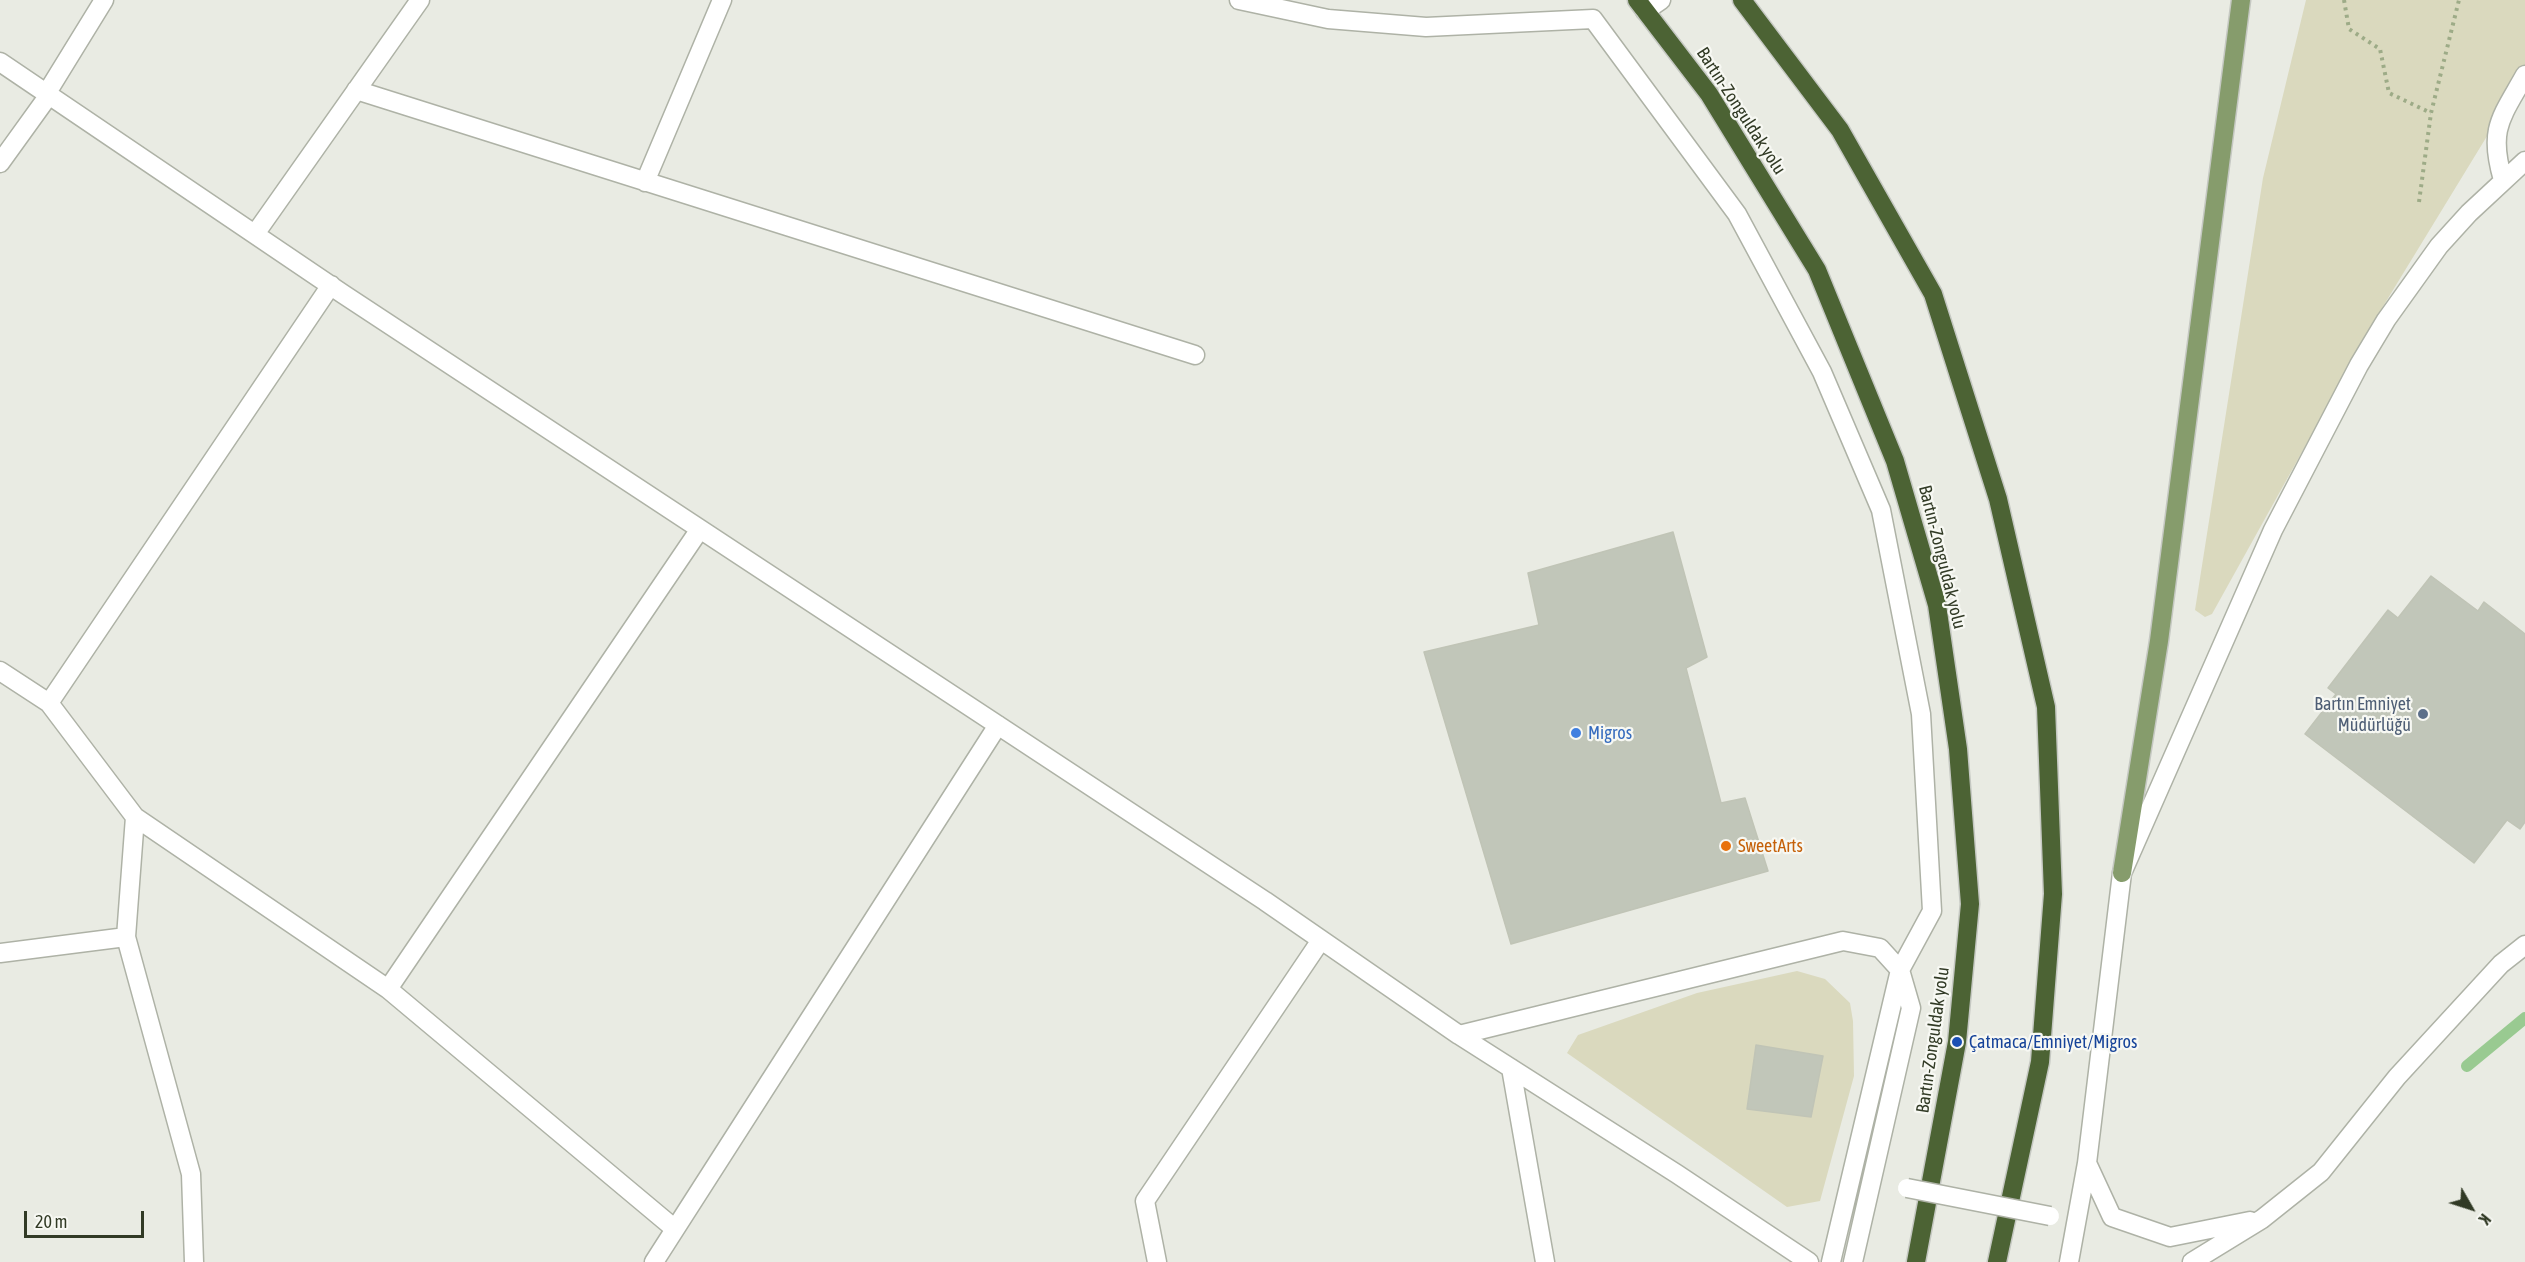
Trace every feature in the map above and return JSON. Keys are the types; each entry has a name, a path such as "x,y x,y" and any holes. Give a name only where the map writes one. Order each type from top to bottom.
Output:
{"highway":[{"path":"1742,0 1840,130 1933,294 1998,499 2046,707 2053,894 2040,1062 1997,1262"},
{"name":"Bartın-Zonguldak yolu","path":"1642,5 1709,94 1817,270 1895,461 1937,604 1958,749 1970,904 1957,1042 1916,1262"}],"main road":[{"path":"2122,873 2159,641 2241,0"}],"street":[{"path":"0,163 49,95 48,91 104,0"},
{"path":"255,234 420,0"},
{"path":"645,182 722,0"},
{"path":"1239,0 1328,19 1426,27 1593,19 1737,214 1822,372 1881,510 1921,714 1932,911 1900,970 1831,1262"},
{"path":"1642,5 1660,0"},
{"path":"0,62 331,285 1321,940 1459,1035 1809,1262"},
{"path":"2503,180 2494,142 2502,118 2525,75"},
{"path":"356,90 1195,355"},
{"path":"2069,1262 2087,1163 2122,873 2272,530 2359,365 2412,281 2469,213 2525,161"},
{"path":"49,703 331,285"},
{"path":"388,989 700,528"},
{"path":"0,671 49,703 135,817 388,989 675,1229"},
{"path":"654,1262 998,725"},
{"path":"135,817 126,937 191,1174 194,1262"},
{"path":"0,952 126,937"},
{"path":"1157,1262 1145,1201 1321,940"},
{"path":"1459,1035 1843,941 1880,948 1900,970 1911,1008 1853,1262"},
{"path":"2192,1262 2262,1219 2321,1172 2397,1077 2501,964 2525,945"},
{"path":"1511,1068 1545,1262"},
{"path":"2087,1163 2112,1217 2170,1237 2262,1219"},
{"path":"1907,1188 2050,1216"}],"path":[{"path":"2344,0 2349,29 2380,49 2390,93 2431,113"},
{"path":"2419,202 2431,113 2458,0"}],"green space":[{"path":"2306,0 2525,0 2525,65 2492,128 2382,308 2212,614 2205,617 2195,610 2263,178"},
{"path":"1797,971 1825,979 1850,1003 1853,1021 1854,1076 1820,1201 1787,1207 1567,1053 1578,1035 1697,993"}],"building":[{"name":"Migros","path":"1673,532 1707,657 1686,668 1721,803 1745,798 1768,871 1511,944 1424,652 1539,625 1528,573"},
{"name":"Bartın Emniyet Müdürlüğü","path":"2431,576 2478,611 2484,602 2525,634 2525,822 2520,829 2507,820 2474,863 2305,734 2336,694 2328,688 2388,610 2398,618"},
{"path":"1756,1045 1823,1056 1811,1117 1747,1109"}],"waterway":[{"path":"2467,1066 2525,1018"}],"place":[{"name":"Bartın Emniyet Müdürlüğü","path":"2423,714"},
{"name":"Migros","path":"1576,733"},
{"name":"SweetArts","path":"1726,846"},
{"name":"Çatmaca/Emniyet/Migros","path":"1957,1042"}]}
